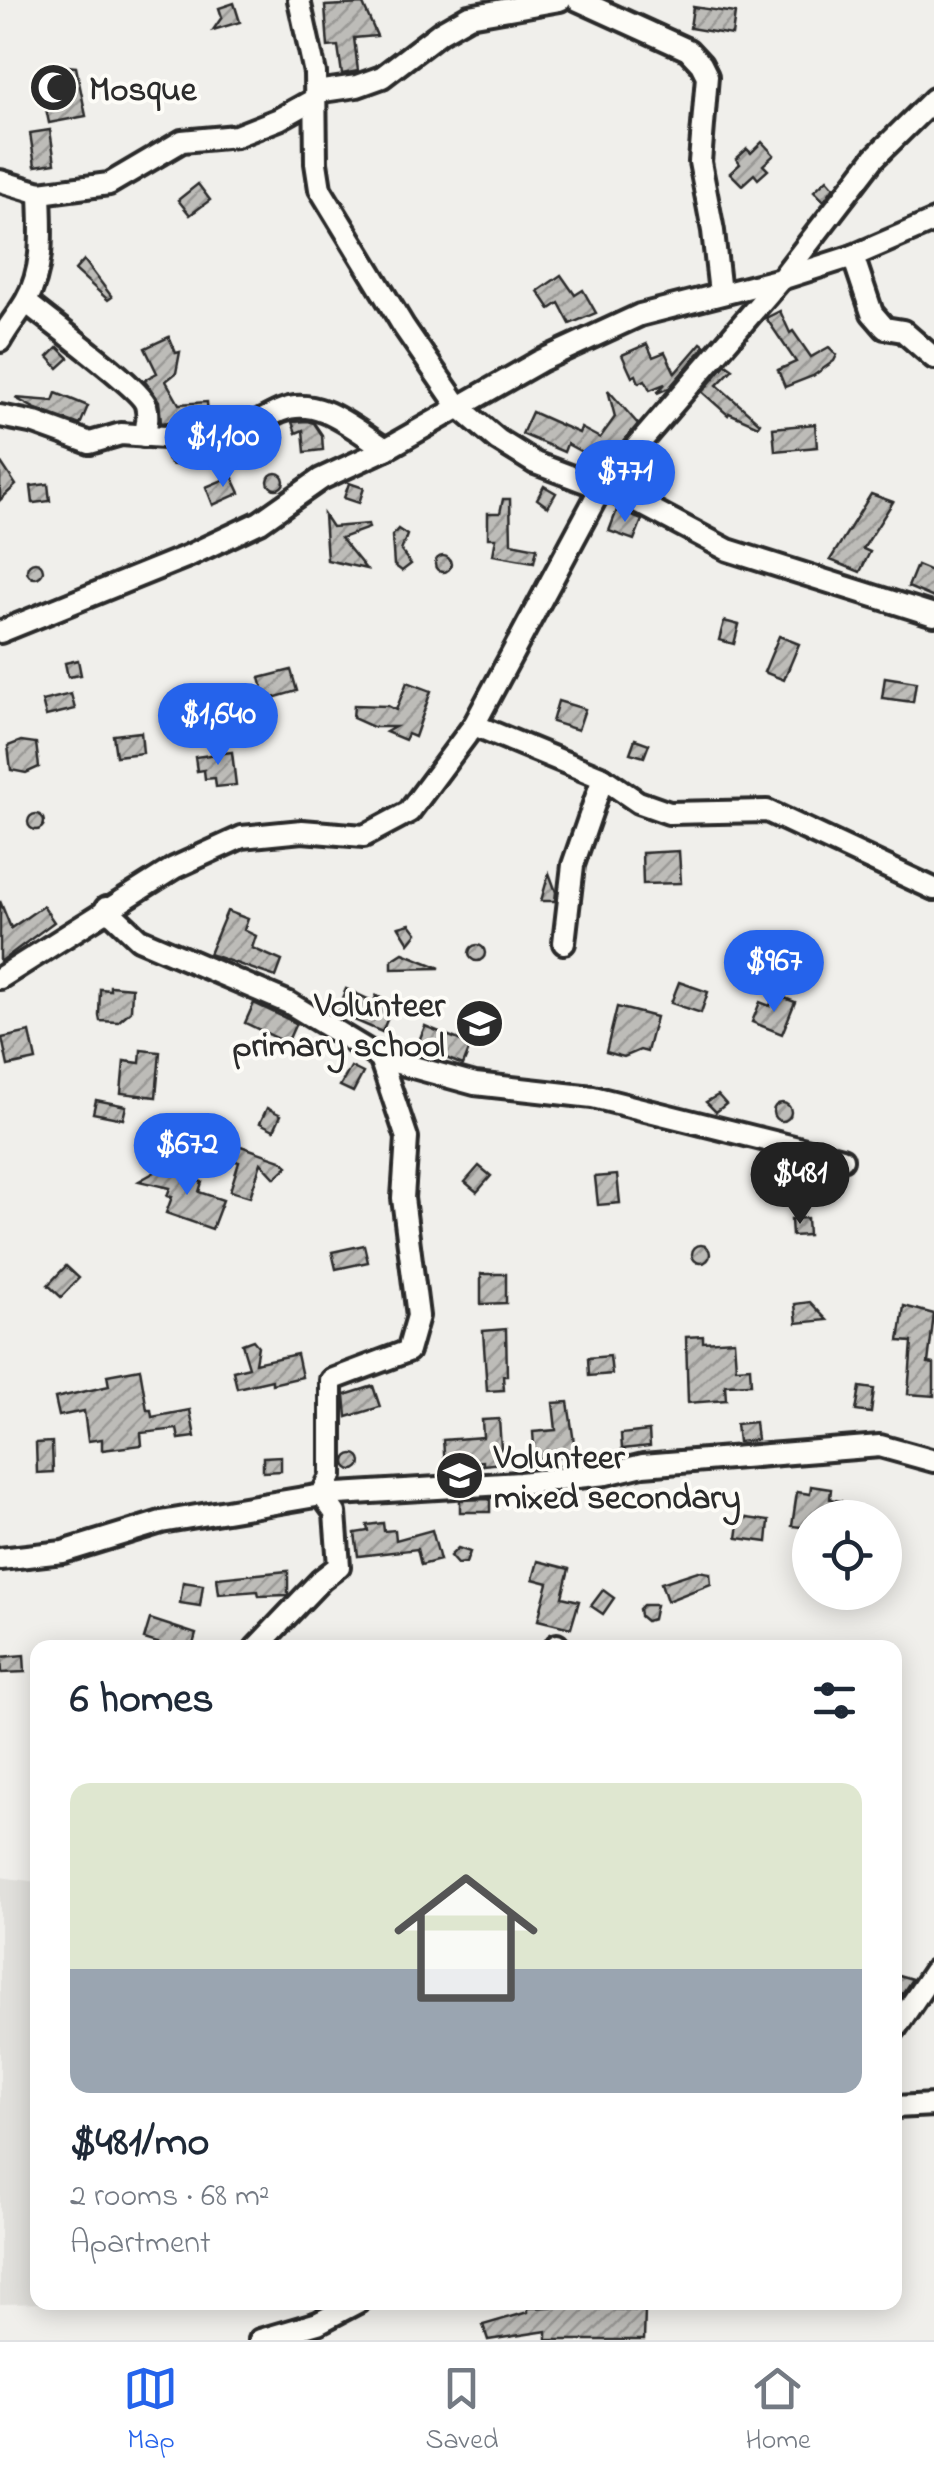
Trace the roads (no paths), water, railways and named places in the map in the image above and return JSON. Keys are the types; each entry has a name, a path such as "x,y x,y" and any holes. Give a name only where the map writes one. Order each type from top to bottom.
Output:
{"street":[{"path":"299,0 316,73 316,163 320,189 404,327 459,407 498,440 535,463 636,501 728,550 934,615"},
{"path":"0,181 40,193 109,184 182,141 236,136 278,119 315,96 382,76 441,32 470,16 560,0"},
{"path":"578,0 688,50 701,64 707,94 700,162 720,293"},
{"path":"0,978 174,868 242,838 302,831 364,836 409,812 474,725 601,488 781,279 874,158 934,99"},
{"path":"0,341 26,302 37,276 42,243 40,193"},
{"path":"0,632 188,556 260,522 321,480 386,450 540,361 640,315 781,279 853,256 934,222"},
{"path":"853,256 872,314 885,328 903,331 934,358"},
{"path":"26,302 75,344 91,351 143,399 147,424 144,436"},
{"path":"0,416 35,423 90,443 122,434 164,438 204,430 216,442 293,406 312,407 329,413 386,450"},
{"path":"474,725 603,778 638,802 669,813 767,811 934,889"},
{"path":"564,943 573,865 603,778"},
{"path":"106,908 138,939 289,1004 380,1058 475,1084 593,1097 842,1159"},
{"path":"322,1494 331,1476 331,1380 408,1351 418,1316 403,1198 407,1138 380,1058"},
{"path":"0,1559 63,1552 161,1522 322,1494 520,1483 606,1474 644,1465 880,1446 934,1461"},
{"path":"264,1640 339,1566 335,1512 322,1494"},
{"path":"902,2019 934,1971"},
{"path":"902,2107 934,2105"},
{"path":"260,2340 318,2323 343,2310"}],"place":[{"name":"Mosque","path":"54,88"},
{"name":"Volunteer primary school","path":"480,1024"},
{"name":"Volunteer mixed secondary","path":"459,1476"}]}
